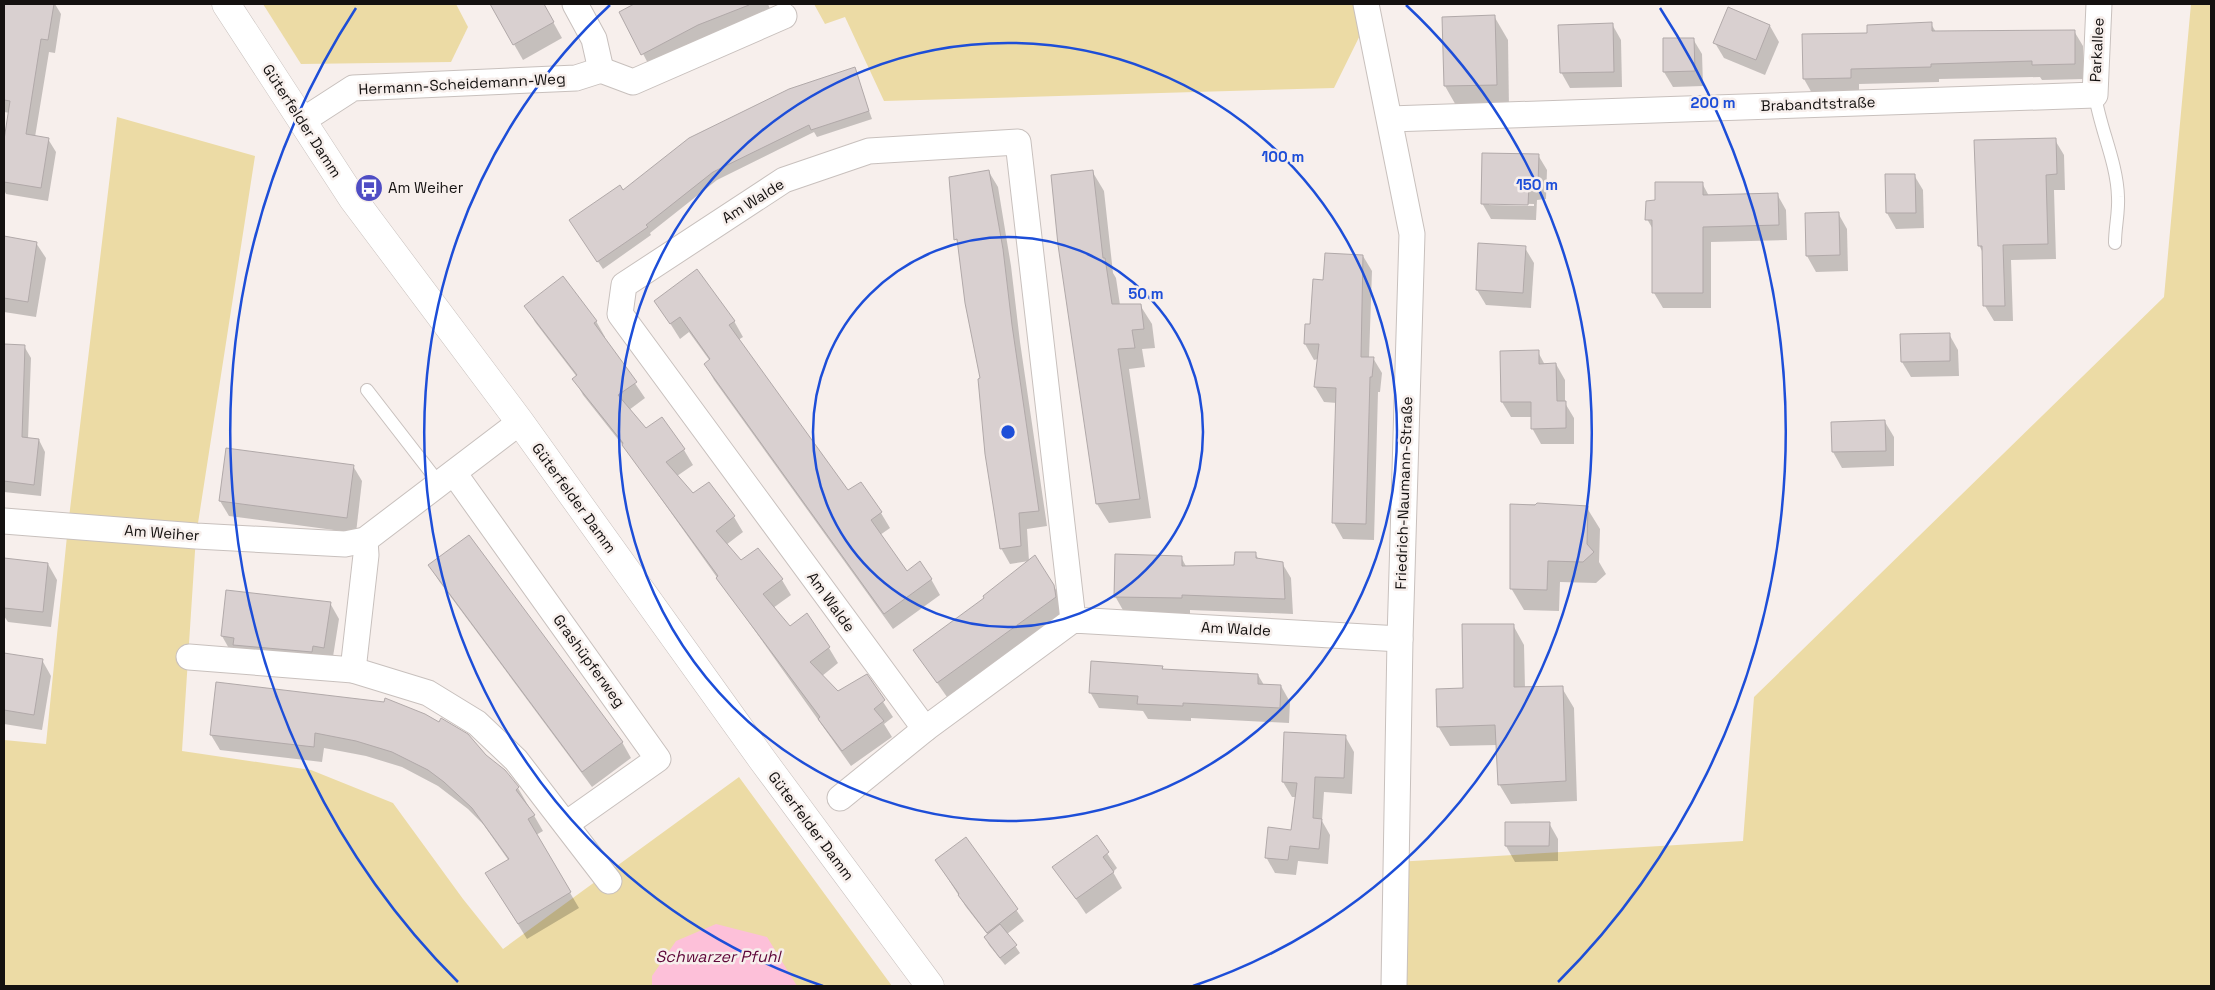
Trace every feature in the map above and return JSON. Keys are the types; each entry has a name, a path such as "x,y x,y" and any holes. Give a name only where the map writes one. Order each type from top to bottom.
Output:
{"street":[{"name":"Güterfelder Damm","path":"226,4 353,199 520,422 761,758 930,986"},
{"path":"575,4 594,39 600,70 633,82 784,16"},
{"name":"Parkallee","path":"2095,95 2100,4"},
{"name":"Friedrich-Naumann-Straße","path":"1371,8 1412,234 1400,638 1394,986"},
{"name":"Hermann-Scheidemann-Weg","path":"302,121 353,88 576,78 600,70"},
{"name":"Brabandtstraße","path":"1390,118 2095,95"},
{"name":"Am Walde","path":"925,729 620,314 624,285 784,180 869,151 1018,142 1073,620 1400,638"},
{"name":"Am Weiher","path":"4,521 345,544 365,540 520,422"},
{"name":"Grashüpferweg","path":"446,478 658,758 566,824"},
{"path":"354,670 366,555 365,540"},
{"path":"840,798 925,729 1073,620"},
{"path":"188,657 354,670 428,693 477,723 516,760 610,881"}],"lane":[{"path":"2095,95 2098,116 2112,165 2118,197 2115,243"},
{"path":"367,390 446,478"}],"shaded area":[{"path":"263,4 456,4 468,27 451,62 301,64"},
{"path":"814,4 1366,4 1369,17 1334,88 884,101 845,17 825,24"},
{"path":"2191,4 2211,4 2211,986 1394,986 1396,862 1743,841 1754,697 2164,297"},
{"path":"117,117 255,156 196,536 182,751 311,770 393,803 463,899 503,949 739,777 892,986 4,986 4,740 46,744 68,526"}],"water":[{"name":"Schwarzer Pfuhl","path":"716,924 767,937 797,986 652,986 652,976 676,941"}],"building":[{"path":"4,4 54,4 48,40 41,39 26,134 49,138 41,188 4,182 4,140 10,101 4,100"},
{"path":"490,4 544,4 554,22 513,45"},
{"path":"634,4 749,5 698,25 641,55 619,12"},
{"path":"1728,7 1770,25 1756,60 1713,43"},
{"path":"1495,15 1497,85 1444,86 1442,17"},
{"path":"1932,22 1932,31 2075,30 2075,64 2032,65 2032,61 1931,64 1931,67 1851,69 1851,78 1803,79 1802,34 1867,33 1867,25"},
{"path":"1613,23 1614,72 1560,73 1558,25"},
{"path":"1663,38 1694,38 1695,71 1663,72"},
{"path":"855,67 869,111 811,130 809,125 713,172 646,225 648,227 597,262 569,220 620,185 623,190 689,138 789,89"},
{"path":"2056,138 2057,174 2046,175 2048,244 2003,245 2005,306 1983,306 1982,246 1978,246 1974,140"},
{"path":"1482,153 1539,154 1538,184 1529,185 1528,205 1481,204"},
{"path":"989,170 1003,249 1039,511 1019,513 1021,546 1000,549 985,454 978,379 980,378 965,303 957,239 954,240 949,177"},
{"path":"1093,170 1103,258 1105,258 1112,304 1141,304 1144,329 1132,330 1135,348 1118,349 1140,499 1096,504 1058,245 1051,175"},
{"path":"1885,174 1915,174 1916,213 1886,213"},
{"path":"1655,182 1703,182 1703,195 1778,193 1779,225 1703,227 1703,293 1652,293 1652,220 1645,220 1646,201 1655,200"},
{"path":"1839,212 1840,255 1806,256 1805,213"},
{"path":"4,236 37,242 28,302 4,298"},
{"path":"1478,243 1526,246 1523,293 1476,290"},
{"path":"1325,253 1363,255 1361,357 1374,357 1372,377 1370,377 1366,524 1332,523 1336,388 1314,387 1319,344 1304,344 1305,324 1310,324 1313,279 1323,280"},
{"path":"697,269 735,321 729,325 848,490 861,482 882,512 871,520 907,571 920,561 932,579 884,614 704,364 710,359 680,317 670,324 654,301"},
{"path":"563,276 597,321 594,323 637,382 618,395 646,428 662,417 685,449 666,462 693,493 709,482 735,516 716,531 741,560 758,548 783,579 763,594 790,626 807,613 830,647 810,662 838,691 867,674 885,700 874,709 884,721 842,751 818,719 820,717 716,578 718,576 622,445 623,443 572,379 577,375 524,306"},
{"path":"1950,333 1950,361 1901,362 1900,334"},
{"path":"4,344 25,345 22,437 39,439 34,485 4,481"},
{"path":"1539,350 1539,364 1556,363 1557,401 1566,401 1566,428 1531,429 1531,402 1501,402 1500,351"},
{"path":"1885,420 1886,451 1832,452 1831,422"},
{"path":"226,448 354,465 347,518 219,501"},
{"path":"1537,503 1588,506 1587,544 1594,552 1583,562 1548,561 1547,590 1510,589 1510,504 1535,505"},
{"path":"469,535 623,742 582,772 428,565"},
{"path":"1235,552 1256,552 1256,558 1283,562 1285,599 1182,595 1182,598 1114,597 1115,554 1182,556 1182,566 1234,565"},
{"path":"1035,555 1054,585 1056,597 937,683 913,650 984,598 983,596"},
{"path":"4,558 48,563 43,612 4,608"},
{"path":"226,590 331,602 324,648 313,646 312,652 233,645 234,638 221,636"},
{"path":"1462,624 1514,624 1514,687 1563,686 1566,781 1498,785 1495,725 1437,727 1436,689 1463,688"},
{"path":"4,653 43,659 34,715 4,710"},
{"path":"1091,661 1163,666 1162,669 1258,674 1258,684 1281,685 1280,708 1183,703 1183,706 1137,704 1138,696 1089,693"},
{"path":"216,682 384,702 385,698 425,714 439,722 441,718 468,734 486,755 505,770 519,787 516,790 535,815 528,819 571,892 518,924 485,873 509,859 472,808 444,782 428,770 392,752 356,741 315,733 314,747 210,735"},
{"path":"1284,732 1346,735 1344,778 1315,777 1313,818 1322,819 1319,849 1290,846 1288,860 1265,858 1268,827 1291,830 1297,783 1282,782"},
{"path":"1505,822 1550,822 1549,846 1505,846"},
{"path":"1097,835 1109,852 1103,857 1114,872 1076,899 1052,867"},
{"path":"966,837 1018,909 987,933 958,895 935,860"},
{"path":"1000,924 1017,945 1000,958 984,937"}],"place":[{"name":"Am Weiher","path":"369,188"}]}
